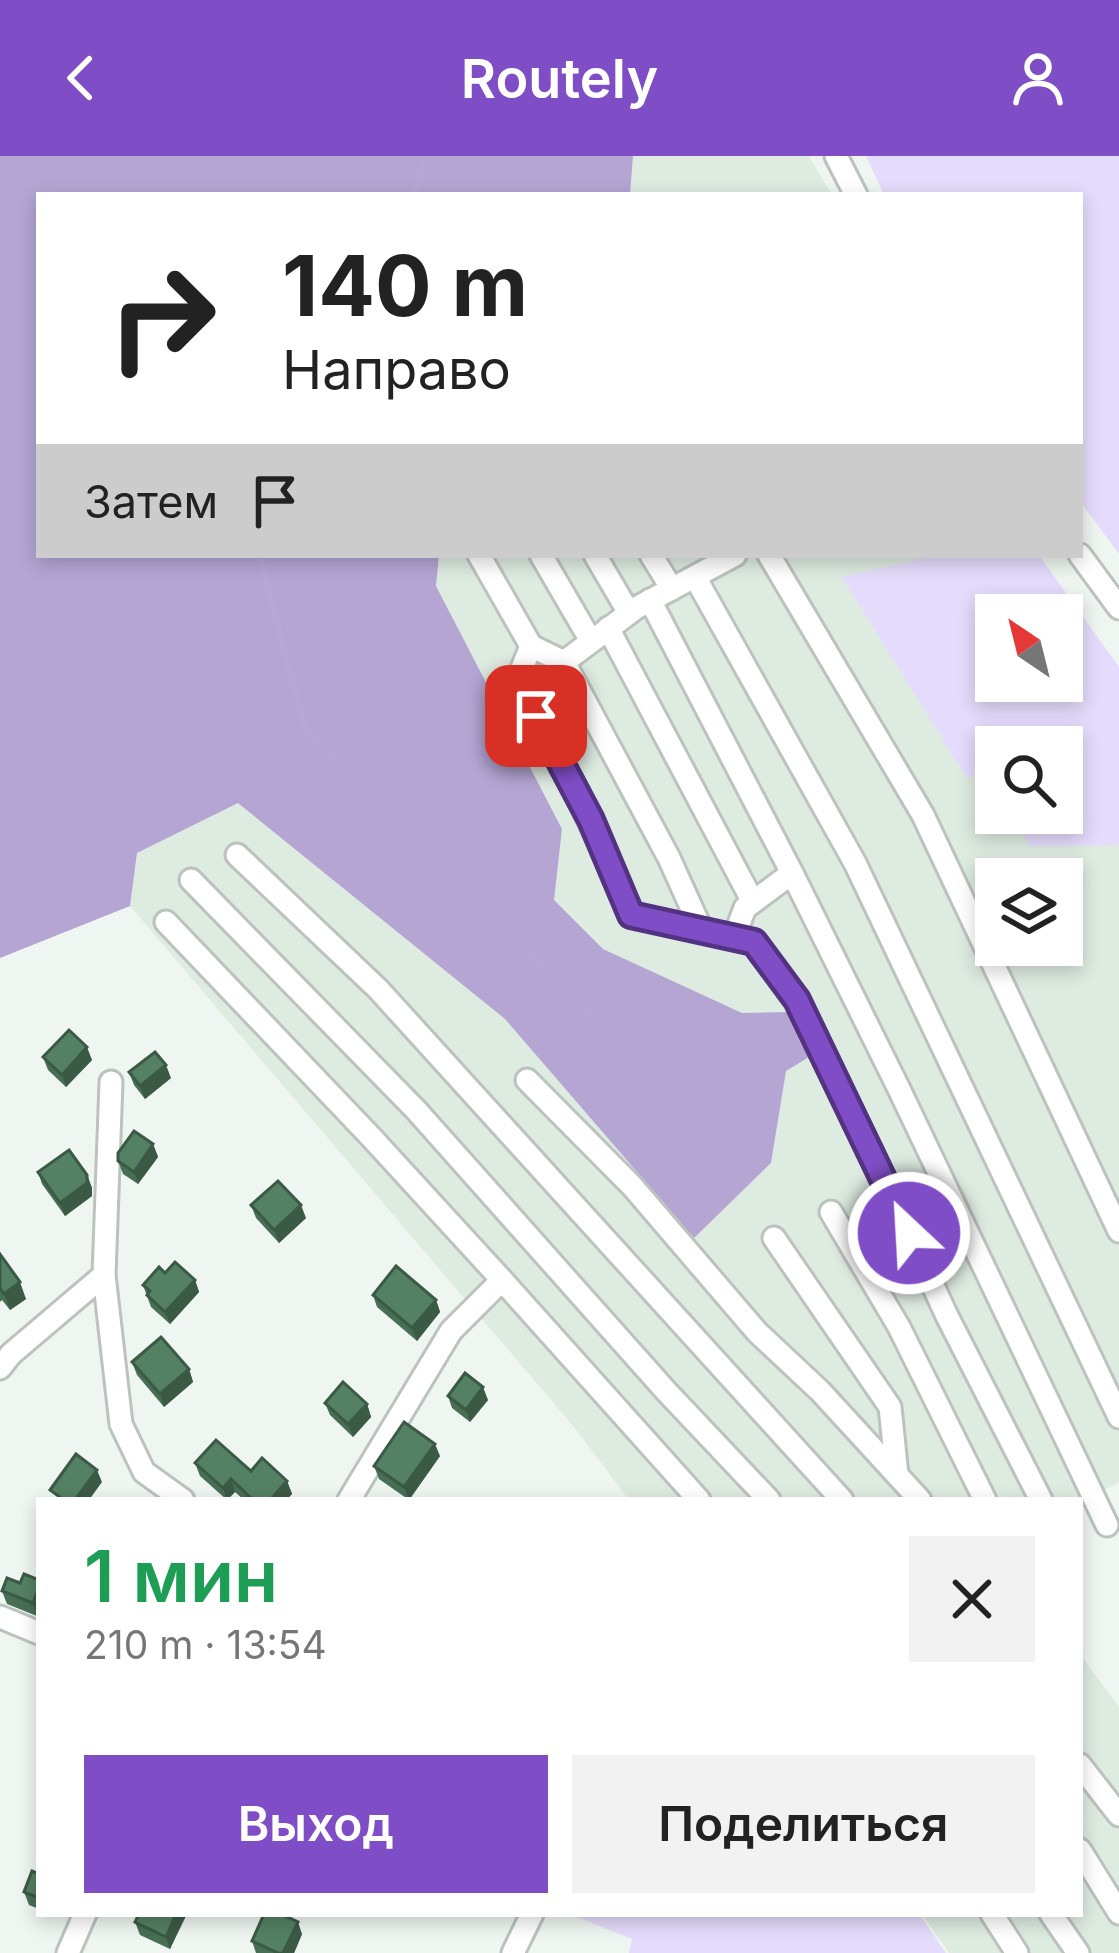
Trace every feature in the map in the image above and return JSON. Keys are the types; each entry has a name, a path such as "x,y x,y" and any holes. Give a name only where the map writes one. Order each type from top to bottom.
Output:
{"street":[{"path":"836,156 854,192"},
{"path":"481,558 531,646 564,662 669,858 701,929"},
{"path":"543,558 600,635 753,902"},
{"path":"597,558 629,613"},
{"path":"653,558 672,589"},
{"path":"564,662 629,613 729,558"},
{"path":"771,558 923,815 1119,1231"},
{"path":"1082,558 1119,608"},
{"path":"694,577 855,863 1119,1417"},
{"path":"650,600 792,873 1113,1527"},
{"path":"531,646 517,681 574,785 631,915 754,942 797,1000 946,1314 1039,1497"},
{"path":"237,855 378,989 839,1497"},
{"path":"734,937 746,908 792,873"},
{"path":"191,880 416,1111 636,1359 766,1497"},
{"path":"166,922 371,1137 696,1497"},
{"path":"527,1080 632,1186 757,1332 820,1391 917,1497"},
{"path":"111,1082 104,1275 121,1424 144,1472 179,1497"},
{"path":"831,1212 898,1328 983,1497"},
{"path":"774,1238 890,1407 898,1476"},
{"path":"0,1368 104,1275"},
{"path":"351,1497 451,1330 502,1280"},
{"path":"1083,1518 1113,1527"},
{"path":"0,1618 36,1632"},
{"path":"1083,1769 1119,1815"},
{"path":"1083,1855 1119,1913"},
{"path":"68,1953 84,1917"},
{"path":"513,1953 531,1917"},
{"path":"994,1917 1017,1953"},
{"path":"1053,1917 1078,1953"}],"shaded area":[{"path":"0,156 633,156 630,192 36,192 36,558 439,558 436,586 562,829 554,900 603,949 742,1013 791,1012 809,1057 786,1071 771,1163 694,1238 505,1019 238,803 137,853 130,906 0,958"},
{"path":"633,156 809,156 830,192 630,192"},
{"path":"866,156 1119,156 1119,554 1083,505 1083,192 883,192"},
{"path":"439,558 928,558 842,578 975,745 975,834 1024,834 1029,845 1119,845 1119,1482 1083,1502 1083,1497 627,1497 574,1427 130,906 137,853 238,802 505,1019 693,1237 771,1163 786,1070 809,1056 791,1012 742,1013 602,949 553,900 562,829 436,586"},
{"path":"928,558 1041,558 1067,594 975,594 975,702 1083,702 1083,617 1119,667 1119,845 1029,846 1024,834 1083,834 1083,726 975,726 975,775 967,778 842,577"},
{"path":"1083,1658 1119,1707 1119,1953 949,1953 924,1917 1083,1917"},
{"path":"577,1917 921,1917 946,1953 629,1953 632,1939"}],"building":[{"path":"69,1030 87,1047 62,1075 43,1057"},
{"path":"155,1052 166,1065 140,1086 129,1072"},
{"path":"134,1131 153,1144 134,1172 118,1161 118,1153"},
{"path":"69,1150 87,1175 87,1183 60,1203 38,1172"},
{"path":"278,1181 301,1205 274,1230 251,1205"},
{"path":"0,1254 20,1282 4,1294 0,1288"},
{"path":"175,1262 195,1280 165,1312 143,1285 159,1267 165,1273"},
{"path":"396,1266 436,1300 412,1328 373,1295"},
{"path":"161,1337 189,1369 160,1394 132,1362"},
{"path":"465,1373 483,1387 466,1410 448,1396"},
{"path":"343,1382 367,1404 348,1424 325,1403"},
{"path":"404,1422 435,1444 404,1487 374,1466"},
{"path":"216,1440 251,1471 262,1458 287,1481 273,1497 250,1497 231,1479 223,1488 195,1463"},
{"path":"76,1454 97,1470 77,1497 60,1497 50,1490"},
{"path":"24,1574 36,1579 33,1603 2,1591 7,1578 20,1583"},
{"path":"32,1871 36,1873 36,1897 24,1892"},
{"path":"138,1917 175,1917 166,1937 135,1922"},
{"path":"263,1917 298,1922 283,1953 252,1941"}],"waterway":[{"path":"417,192 424,156"},
{"path":"260,558 306,733 589,1016"}],"route":[{"path":"536,716 591,820 631,915 754,942 797,1000 909,1233"}]}
